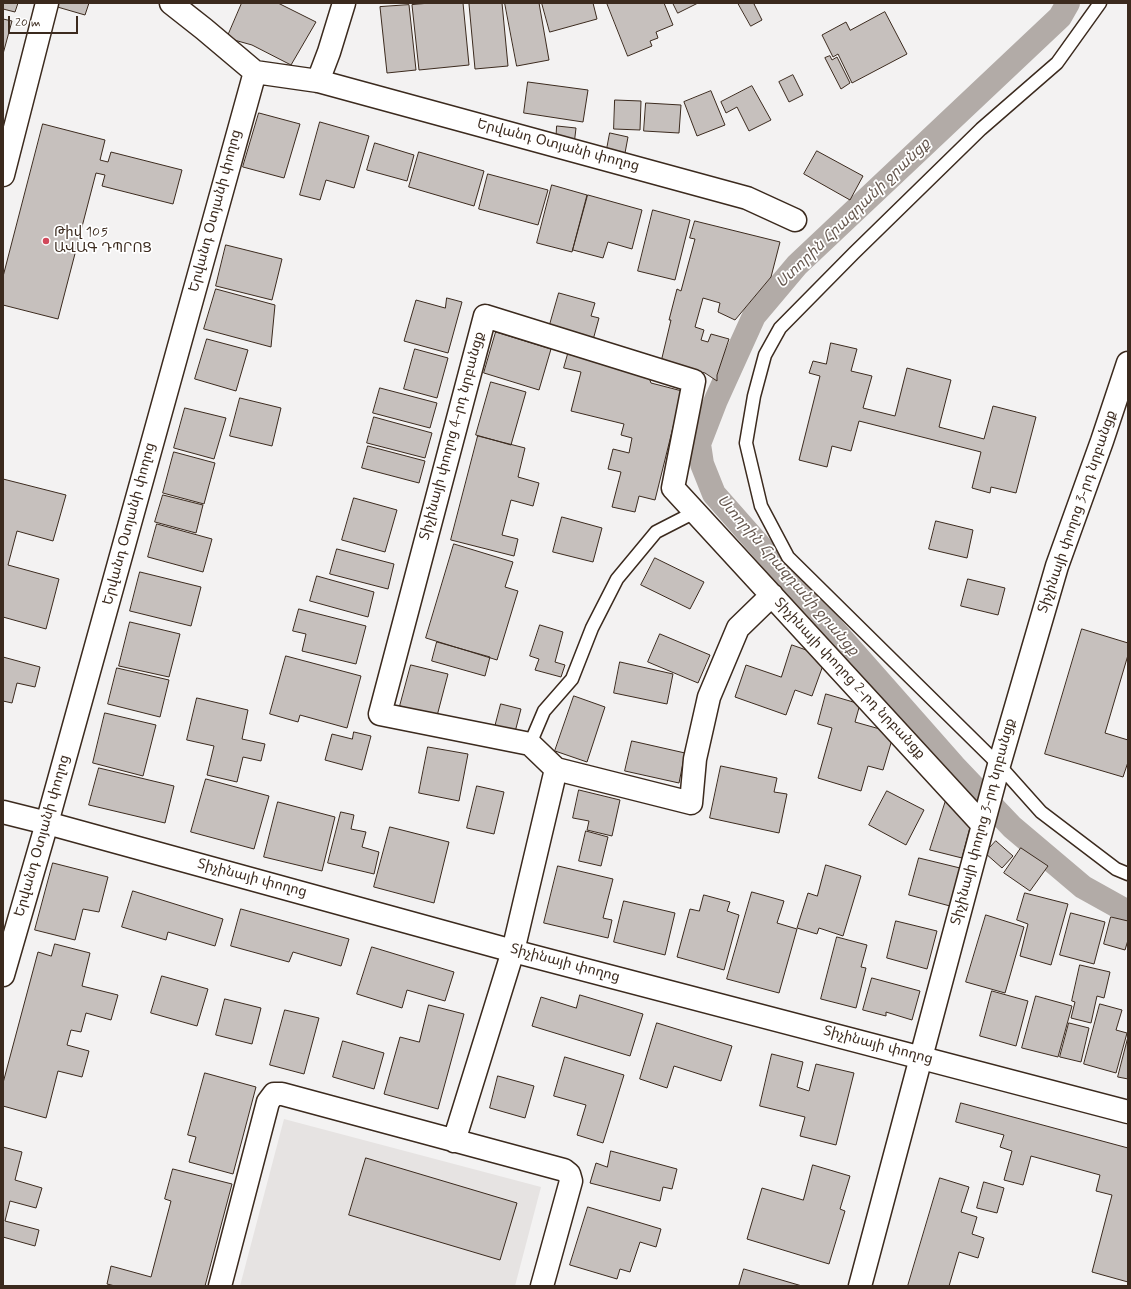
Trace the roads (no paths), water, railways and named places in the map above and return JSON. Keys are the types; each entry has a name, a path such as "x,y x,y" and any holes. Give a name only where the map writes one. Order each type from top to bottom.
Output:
{"street":[{"path":"3,175 47,3"},
{"path":"171,3 255,72"},
{"path":"318,81 344,3"},
{"name":"Երվանդ Օտյանի փողոց","path":"3,975 47,823 255,72 318,81 747,198 795,220"},
{"name":"Տիչինայի փողոց 4-րդ նրբանցք","path":"530,744 380,714 485,316 694,381 673,488 772,595"},
{"name":"Տիչինայի փողոց 3-րդ նրբանցք","path":"860,1286 982,824 999,765 1057,566 1100,448 1128,363"},
{"name":"Տիչինայի փողոց 2-րդ նրբանցք","path":"556,769 691,804 695,759 709,697 738,628 772,595 982,824"},
{"path":"454,1141 513,951 556,769 530,744"},
{"name":"Տիչինայի փողոց","path":"3,812 513,951 1128,1112"},
{"path":"220,1286 268,1102 274,1094 282,1094 564,1170 569,1174 571,1182 542,1286"}],"lane":[{"path":"1100,3 1057,63 981,129 854,253 780,328 765,356 759,376 746,443 761,506 788,557 999,765 1041,812 1116,869 1128,874"},
{"path":"530,744 544,711 572,679 592,628 617,580 656,532 695,512"}],"waterway":[{"name":"Ստորին Հրազդանի ջրանցք","path":"1068,3 1060,17 797,265 754,316 716,400 699,444 702,464 714,494 954,766 1012,827 1083,887 1128,912"}],"place":[{"name":"Թիվ 105 ԱՎԱԳ ԴՊՐՈՑ","path":"46,241"}]}
